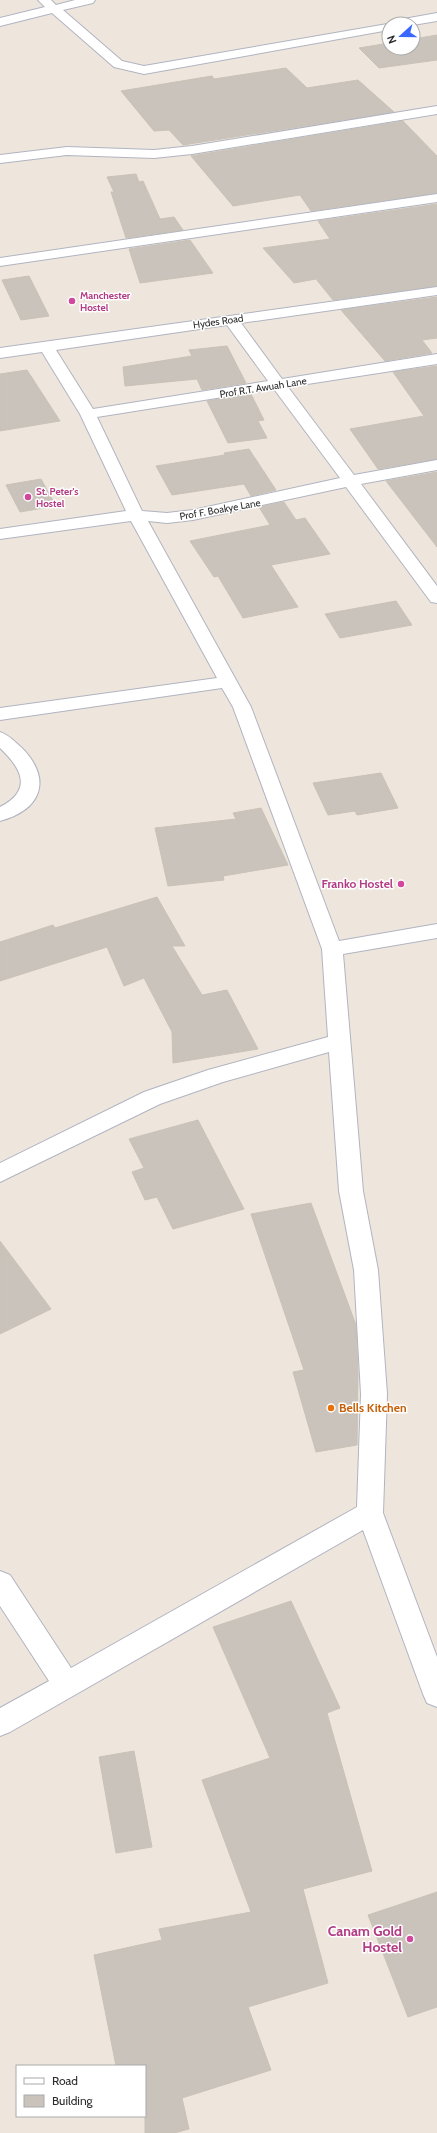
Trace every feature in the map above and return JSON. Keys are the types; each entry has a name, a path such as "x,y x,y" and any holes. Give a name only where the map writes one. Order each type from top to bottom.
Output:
{"street":[{"path":"0,22 40,13 48,4 89,0"},
{"path":"48,4 118,64 144,70 381,27"},
{"path":"421,19 437,16"},
{"path":"0,159 67,151 154,154 192,150 437,110"},
{"path":"0,262 437,198"},
{"name":"Hydes Road","path":"0,353 230,319 437,291"},
{"path":"230,319 437,598"},
{"path":"47,347 88,414 136,515 242,707 332,949 351,1191 366,1270 374,1394 370,1513 437,1694"},
{"name":"Prof R.T. Awuah Lane","path":"88,414 280,385 437,359"},
{"name":"Prof F. Boakye Lane","path":"0,534 136,515 166,518 193,515 349,481 437,465"},
{"path":"0,714 227,682"},
{"path":"0,738 28,766 32,781 23,801 0,815"},
{"path":"332,949 437,931"},
{"path":"0,1173 152,1098 216,1076 340,1041"},
{"path":"0,1723 370,1513"},
{"path":"0,1583 67,1684"}],"building":[{"path":"437,35 437,60 379,68 359,48 381,44 381,56 421,56 421,38"},
{"path":"286,68 307,88 358,80 394,112 183,145 169,130 154,131 121,91 212,76 214,79"},
{"path":"403,121 437,156 437,193 311,211 300,195 233,206 191,156"},
{"path":"136,174 139,182 143,181 160,219 174,217 183,230 126,238 111,192 114,192 107,177"},
{"path":"437,204 437,286 333,300 316,279 294,283 263,248 330,239 318,221"},
{"path":"190,240 213,273 140,283 129,249"},
{"path":"29,276 49,316 21,320 2,280"},
{"path":"437,297 437,338 422,340 432,353 385,361 341,310"},
{"path":"227,346 246,383 202,390 197,379 125,386 123,367 192,356 189,350"},
{"path":"437,366 437,459 378,469 350,429 424,416 393,372"},
{"path":"27,370 60,421 0,431 0,374"},
{"path":"251,394 264,420 258,421 267,438 228,443 207,401"},
{"path":"249,449 276,490 251,496 244,484 172,495 156,466 225,455 224,453"},
{"path":"437,472 437,547 386,481"},
{"path":"41,479 56,506 20,512 6,485"},
{"path":"284,502 296,520 305,518 330,554 271,565 298,607 243,618 218,576 214,577 190,541 270,525 259,507"},
{"path":"396,601 412,625 340,638 325,614"},
{"path":"381,773 398,808 357,815 355,811 328,815 313,783"},
{"path":"261,808 288,865 223,876 224,880 168,886 155,828 236,819 233,813"},
{"path":"157,897 185,946 172,946 202,995 227,990 258,1049 173,1063 172,1032 144,978 124,986 107,947 0,981 0,942 53,925 55,928"},
{"path":"198,1120 244,1209 173,1229 157,1197 145,1200 132,1172 144,1168 129,1139"},
{"path":"311,1203 356,1325 358,1373 357,1445 316,1452 293,1372 304,1370 251,1214"},
{"path":"0,1241 51,1309 0,1334"},
{"path":"291,1601 340,1708 327,1713 372,1871 303,1889 328,1983 248,2007 271,2070 182,2098 189,2129 174,2133 145,2133 146,2065 116,2065 94,1955 162,1940 159,1929 251,1912 202,1780 270,1758 213,1627"},
{"path":"134,1751 152,1847 116,1853 99,1757"},
{"path":"437,1892 437,2007 408,2017 368,1915"}],"place":[{"name":"Manchester Hostel","path":"72,301"},
{"name":"St. Peter's Hostel","path":"28,497"},
{"name":"Franko Hostel","path":"401,884"},
{"name":"Bells Kitchen","path":"331,1408"},
{"name":"Canam Gold Hostel","path":"410,1939"}]}
